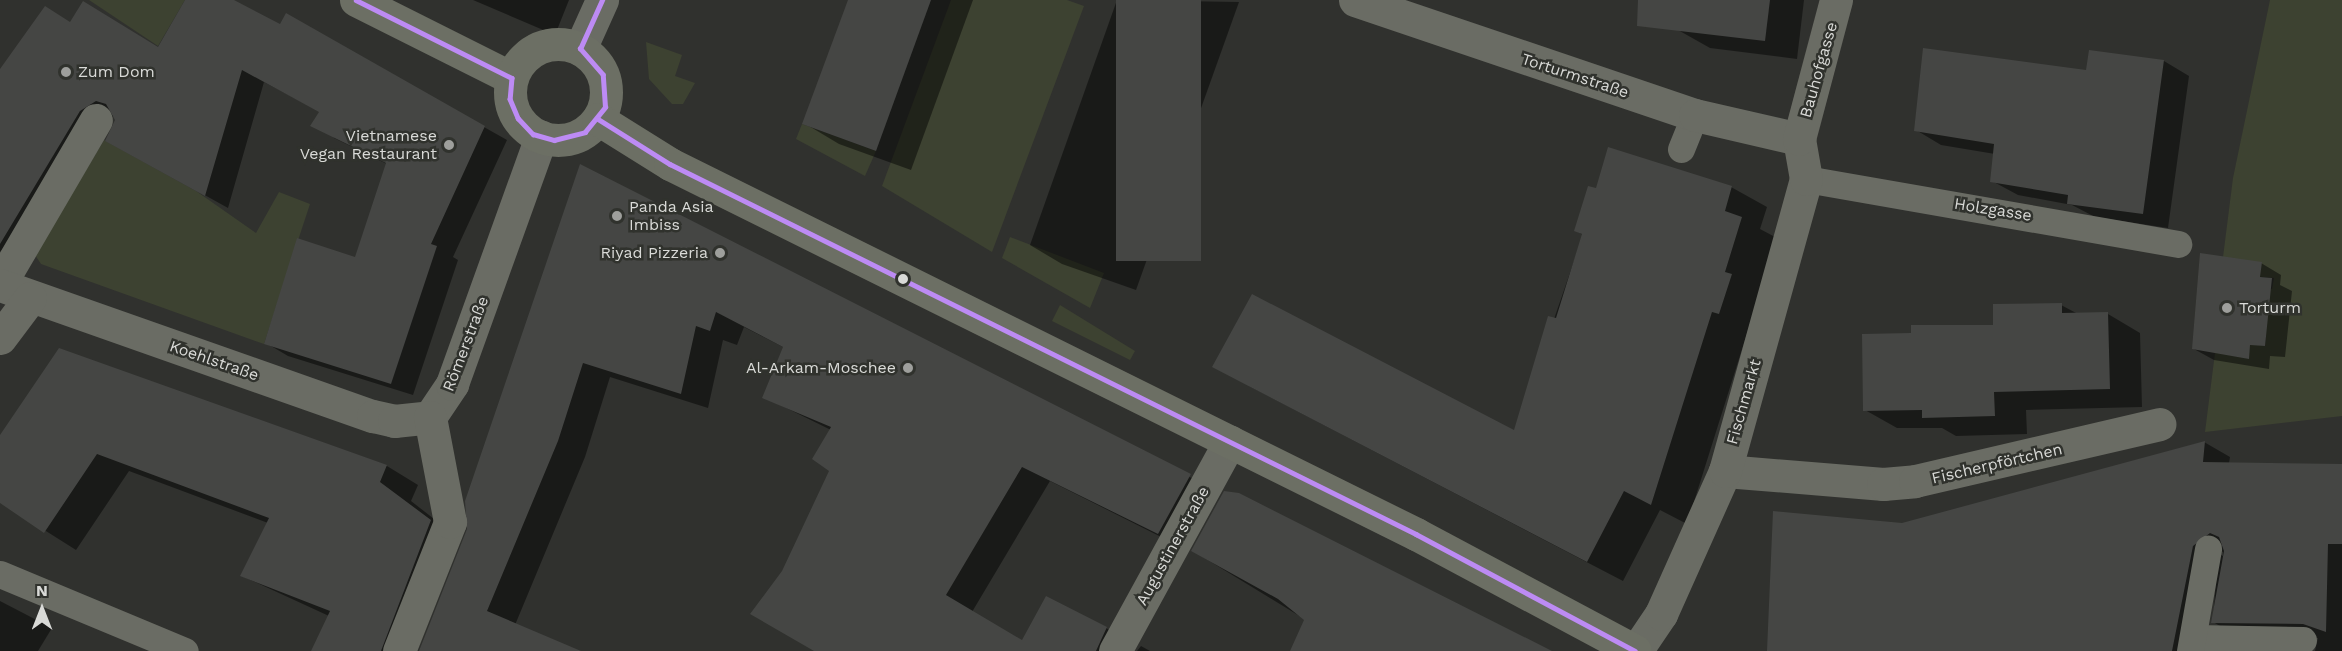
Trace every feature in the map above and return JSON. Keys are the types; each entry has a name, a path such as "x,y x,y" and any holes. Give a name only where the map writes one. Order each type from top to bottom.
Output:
{"street":[{"path":"356,0 512,78"},
{"path":"580,49 602,0"},
{"name":"Torturmstraße","path":"1355,0 1695,115 1799,139"},
{"name":"Bauhofgasse","path":"1799,139 1836,0"},
{"path":"563,44 580,49 603,75 607,96 598,119 576,137 541,137 525,127 513,109 512,78 523,59 541,47 563,44"},
{"path":"598,119 670,164 1564,609 1636,651"},
{"path":"0,284 96,120"},
{"name":"Römerstraße","path":"430,417 452,384 541,137"},
{"name":"Fischmarkt","path":"1636,651 1661,614 1725,471 1806,179 1799,139"},
{"name":"Koehlstraße","path":"0,284 30,298 373,416 394,421 430,417"},
{"path":"0,338 30,298"},
{"path":"399,651 450,522 430,417"},
{"name":"Fischerpförtchen","path":"1725,471 1883,484 1915,481 2159,424"},
{"name":"Augustinerstraße","path":"1115,651 1230,441"}],"lane":[{"path":"1681,149 1695,115"},
{"name":"Holzgasse","path":"1806,179 2178,244"},
{"path":"2208,549 2192,644 2303,640"},
{"path":"0,574 184,651"}],"green space":[{"path":"89,0 185,0 158,46"},
{"path":"951,0 1067,0 1084,6 992,252 882,186"},
{"path":"2270,0 2342,0 2342,416 2205,432 2217,337 2265,346 2266,336 2252,334 2257,287 2272,289 2274,278 2221,273 2233,178"},
{"path":"646,42 682,55 675,76 695,83 683,104 672,104 649,79"},
{"path":"802,124 876,151 865,176 796,139"},
{"path":"104,140 196,191 256,233 279,192 310,204 264,344 41,264 35,255"},
{"path":"1010,237 1104,273 1090,308 1002,258"},
{"path":"1060,305 1135,351 1130,360 1052,321"}],"building":[{"path":"185,0 234,0 280,24 286,13 485,126 431,244 437,246 391,384 264,344 297,238 355,257 386,163 310,126 319,112 242,70 205,196 105,141 115,120 106,104 96,101 80,111 0,244 0,69 45,6 70,22 83,1 158,47"},
{"path":"848,0 931,0 876,151 802,124"},
{"path":"1116,0 1201,0 1201,261 1116,261"},
{"path":"1638,0 1770,0 1765,41 1637,26"},
{"path":"1923,48 2086,70 2089,50 2164,60 2143,214 2067,204 2068,195 1990,182 1994,144 1914,131"},
{"path":"1608,147 1732,186 1725,211 1742,217 1725,272 1732,274 1719,314 1712,312 1651,505 1624,491 1587,562 1212,367 1252,294 1514,430 1548,316 1556,318 1582,234 1574,231 1588,186 1596,188"},
{"path":"580,164 1191,474 1158,534 1022,467 946,595 1022,640 1046,596 1107,627 1096,651 814,651 750,614 782,571 829,471 812,459 831,427 762,398 783,347 716,312 710,331 696,326 681,394 583,363 558,441 487,611 581,651 419,651 467,529 465,501"},
{"name":"Torturm","path":"2200,253 2262,262 2260,277 2272,278 2265,346 2250,345 2249,359 2192,349"},
{"path":"2062,303 2062,313 2108,312 2110,389 1994,392 1995,416 1922,418 1922,410 1863,411 1862,334 1911,333 1911,325 1993,325 1993,304"},
{"path":"59,348 387,465 380,482 431,520 381,651 311,651 330,611 240,576 269,518 97,454 44,533 0,503 0,435"},
{"path":"2205,441 2203,462 2342,464 2342,544 2328,544 2326,632 2303,624 2211,623 2224,551 2219,537 2210,533 2193,546 2172,651 1767,651 1773,511 1902,523"},
{"path":"1224,491 1239,493 1552,651 1290,651 1304,620 1278,599 1191,551"}],"transit line":[{"path":"356,0 512,78 510,99 518,118 533,134 554,140 585,132 605,107 603,75 580,49 602,0"},
{"path":"598,119 670,164 1416,534 1635,651"}],"place":[{"name":"Zum Dom","path":"66,72"},
{"name":"Vietnamese Vegan Restaurant","path":"449,145"},
{"name":"Panda Asia Imbiss","path":"617,216"},
{"name":"Riyad Pizzeria","path":"720,253"},
{"name":"Torturm","path":"2227,308"},
{"name":"Al-Arkam-Moschee","path":"908,368"}]}
